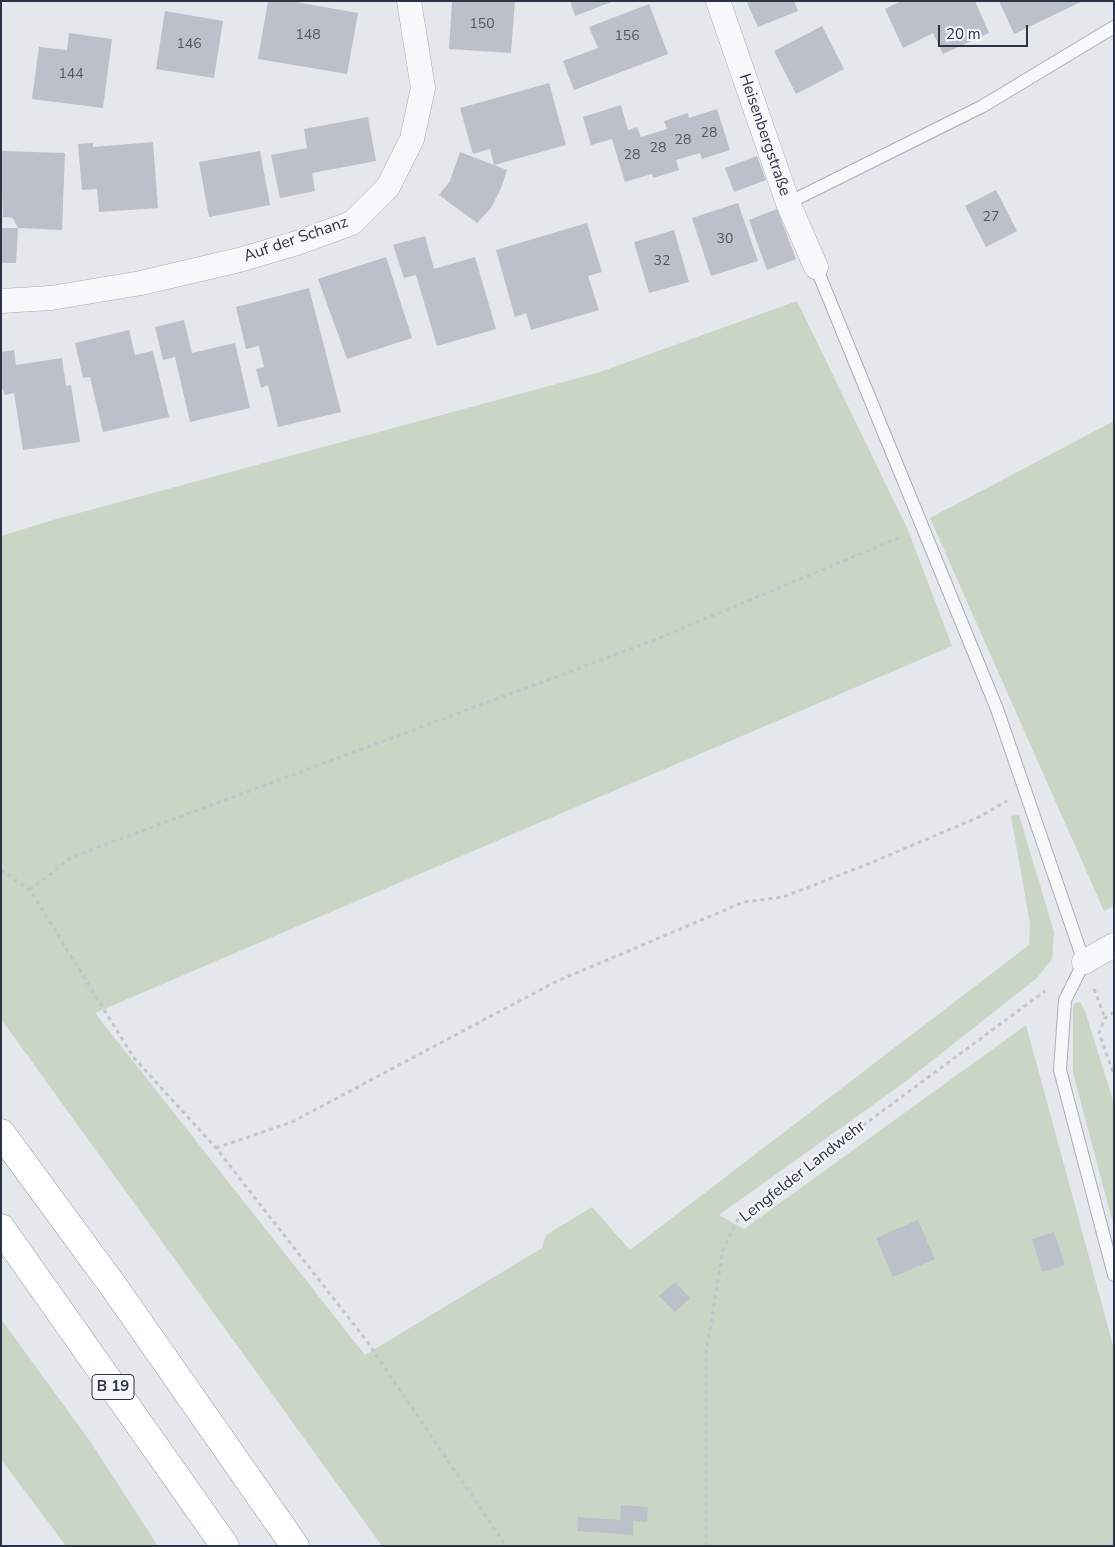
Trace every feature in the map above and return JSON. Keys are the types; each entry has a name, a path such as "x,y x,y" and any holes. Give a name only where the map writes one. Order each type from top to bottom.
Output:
{"highway":[{"path":"1,1133 114,1287 295,1546"},
{"name":"B 19","path":"1,1228 225,1546"}],"street":[{"name":"Auf der Schanz","path":"1,302 51,298 141,283 239,260 352,224 388,187 412,139 423,88 409,1"},
{"name":"Heisenbergstraße","path":"718,1 788,203 816,267"},
{"path":"1084,962 1114,945"}],"lane":[{"path":"788,203 983,106 1114,27"},
{"path":"816,267 997,709 1084,962 1065,1000 1060,1070 1114,1275"}],"path":[{"path":"30,890 72,858 652,641 922,528"},
{"path":"216,1148 292,1122 555,982 744,902 783,898 868,864 979,817 1024,791"},
{"path":"1,870 30,890 134,1058 216,1148 366,1340 506,1546"},
{"name":"Lengfelder Landwehr","path":"706,1546 706,1354 723,1250 739,1218 1084,962"},
{"path":"1114,1012 1105,1018 1099,1033 1114,1075"}],"green space":[{"path":"797,301 908,530 952,646 95,1013 365,1355 542,1248 546,1235 592,1207 630,1250 1029,945 1030,924 1011,816 1019,815 1054,932 1052,959 1037,978 905,1082 719,1215 744,1229 1026,1025 1114,1349 1114,1546 382,1546 1,1019 1,536 53,520 597,373"},
{"path":"1114,421 1114,906 1104,911 930,518"},
{"path":"1080,1002 1085,1011 1114,1103 1114,1227 1073,1073 1073,1007 1075,1003"},
{"path":"1,1319 92,1444 158,1546 66,1546 1,1459"}],"building":[{"path":"268,1 290,1 358,13 347,74 258,59"},
{"path":"452,1 515,1 511,53 449,49"},
{"path":"570,1 614,1 575,16"},
{"path":"751,1 794,1 798,11 758,27 747,3"},
{"path":"901,1 975,1 989,33 943,54 933,33 903,48 885,9"},
{"path":"999,1 1083,1 1014,34"},
{"path":"649,4 668,54 574,90 563,61 598,48 589,27"},
{"path":"165,11 223,21 214,78 156,69"},
{"path":"822,26 844,69 796,94 774,51"},
{"path":"69,33 112,39 103,108 32,99 39,47 67,50"},
{"path":"549,83 566,145 494,165 490,149 473,154 460,108"},
{"path":"621,105 628,130 637,127 641,137 667,129 664,121 688,113 689,118 717,109 730,150 702,159 700,153 676,160 679,170 653,178 652,174 625,182 612,139 591,145 583,117"},
{"path":"368,117 376,161 312,173 315,191 280,198 271,155 307,148 304,129"},
{"path":"153,142 158,208 99,212 97,189 82,190 78,144 93,143 93,147"},
{"path":"1,151 65,153 62,230 18,228 13,218 3,217"},
{"path":"260,151 270,205 209,217 199,162"},
{"path":"460,152 507,170 491,208 477,223 439,195 450,181"},
{"path":"757,156 766,180 734,192 725,168"},
{"path":"996,190 1017,231 986,247 965,206"},
{"path":"738,203 758,261 711,276 692,218"},
{"path":"777,209 796,259 767,270 749,220"},
{"path":"587,223 602,272 588,276 599,310 531,330 526,313 515,317 496,250"},
{"path":"1,228 18,228 16,263 1,263"},
{"path":"674,230 689,282 649,293 634,242"},
{"path":"425,236 434,269 475,257 496,329 437,346 416,275 404,278 393,245"},
{"path":"386,257 412,338 347,359 318,279"},
{"path":"309,288 341,412 278,427 268,385 261,388 256,369 264,367 259,346 246,349 236,307"},
{"path":"184,320 192,353 235,343 250,408 190,422 175,357 163,360 155,327"},
{"path":"129,330 135,355 153,351 169,417 103,432 90,377 83,378 75,343"},
{"path":"14,350 16,365 62,358 66,386 71,385 80,442 23,450 14,393 5,395 1,385 1,352"},
{"path":"918,1220 935,1259 893,1277 876,1238"},
{"path":"1054,1232 1065,1265 1042,1272 1032,1239"},
{"path":"675,1282 690,1298 675,1312 659,1296"},
{"path":"621,1505 648,1507 647,1522 633,1521 633,1535 577,1531 578,1517 620,1520"}]}
